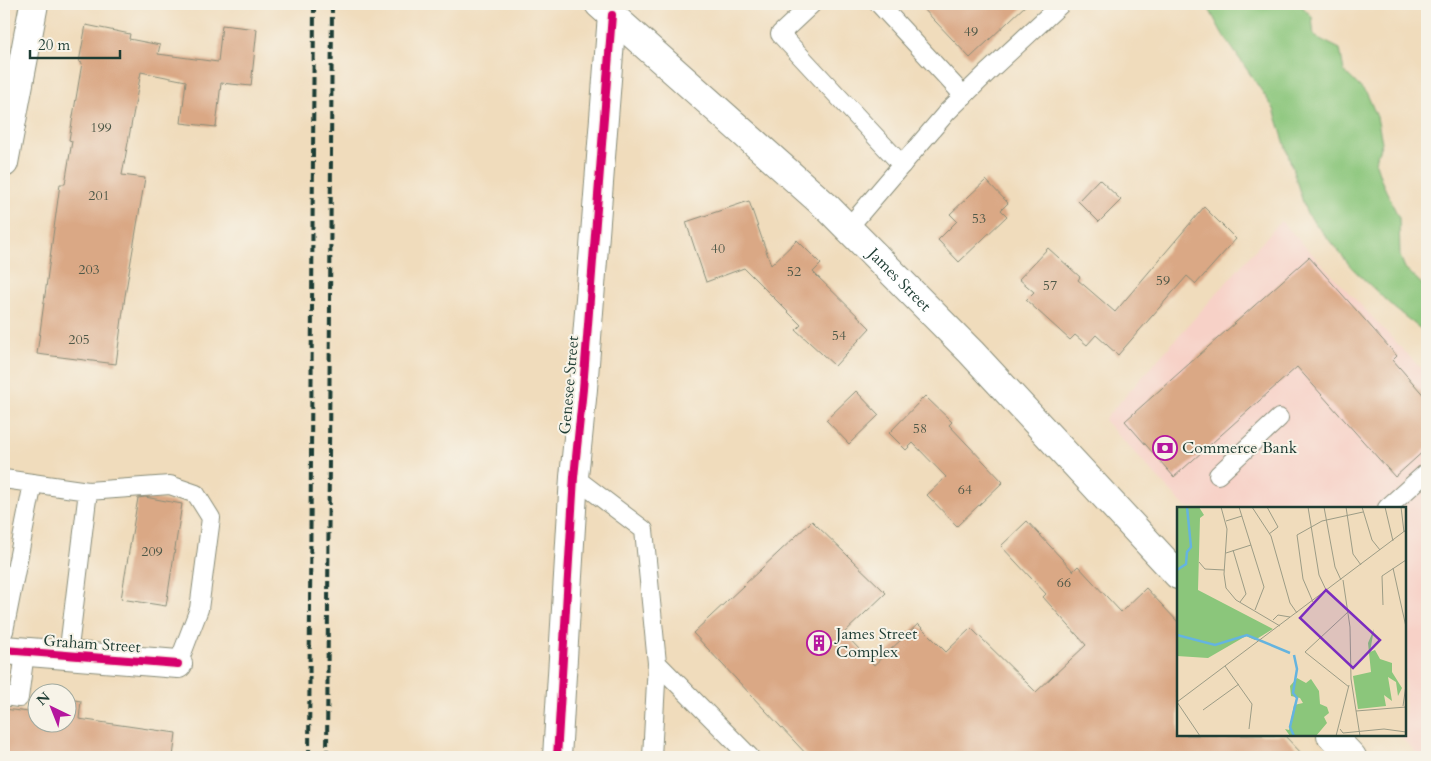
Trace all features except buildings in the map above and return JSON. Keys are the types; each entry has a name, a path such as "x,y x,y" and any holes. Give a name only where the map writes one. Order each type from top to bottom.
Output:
{"main road":[{"path":"4,163 32,4"},
{"name":"James Street","path":"606,10 808,189 848,228 971,352 1177,574"},
{"name":"Genesee Street","path":"557,757 574,476 585,369 606,10"},
{"name":"Graham Street","path":"14,651 178,664"},
{"path":"1332,736 1352,757"}],"lane":[{"path":"812,4 780,34 902,165"},
{"path":"880,4 964,96"},
{"path":"848,228 947,112 1062,4"},
{"path":"1218,475 1279,418"},
{"path":"1388,507 1427,472"},
{"path":"574,476 644,530 657,663 652,757"},
{"path":"4,479 88,491 170,485 196,494 211,518 199,609 178,664"},
{"path":"4,630 33,483"},
{"path":"68,656 88,491"},
{"path":"4,696 19,698 14,651"},
{"path":"657,663 750,757"}],"shaded area":[{"path":"1281,221 1427,375 1427,757 1420,757 1400,736 1406,736 1406,507 1185,507 1104,420"}],"green space":[{"path":"1208,4 1300,4 1312,17 1314,36 1340,49 1344,71 1367,94 1377,117 1382,142 1375,161 1382,182 1399,218 1400,256 1405,268 1427,289 1427,334 1394,308 1352,268 1306,212 1274,109 1222,33"}],"railway":[{"path":"309,757 314,4"},
{"path":"327,757 332,4"}],"cycle path":[{"path":"557,757 574,477 583,389 612,15"},
{"path":"4,650 178,664"}],"place":[{"name":"Commerce Bank","path":"1165,448"},
{"name":"James Street Complex","path":"819,643"}]}
